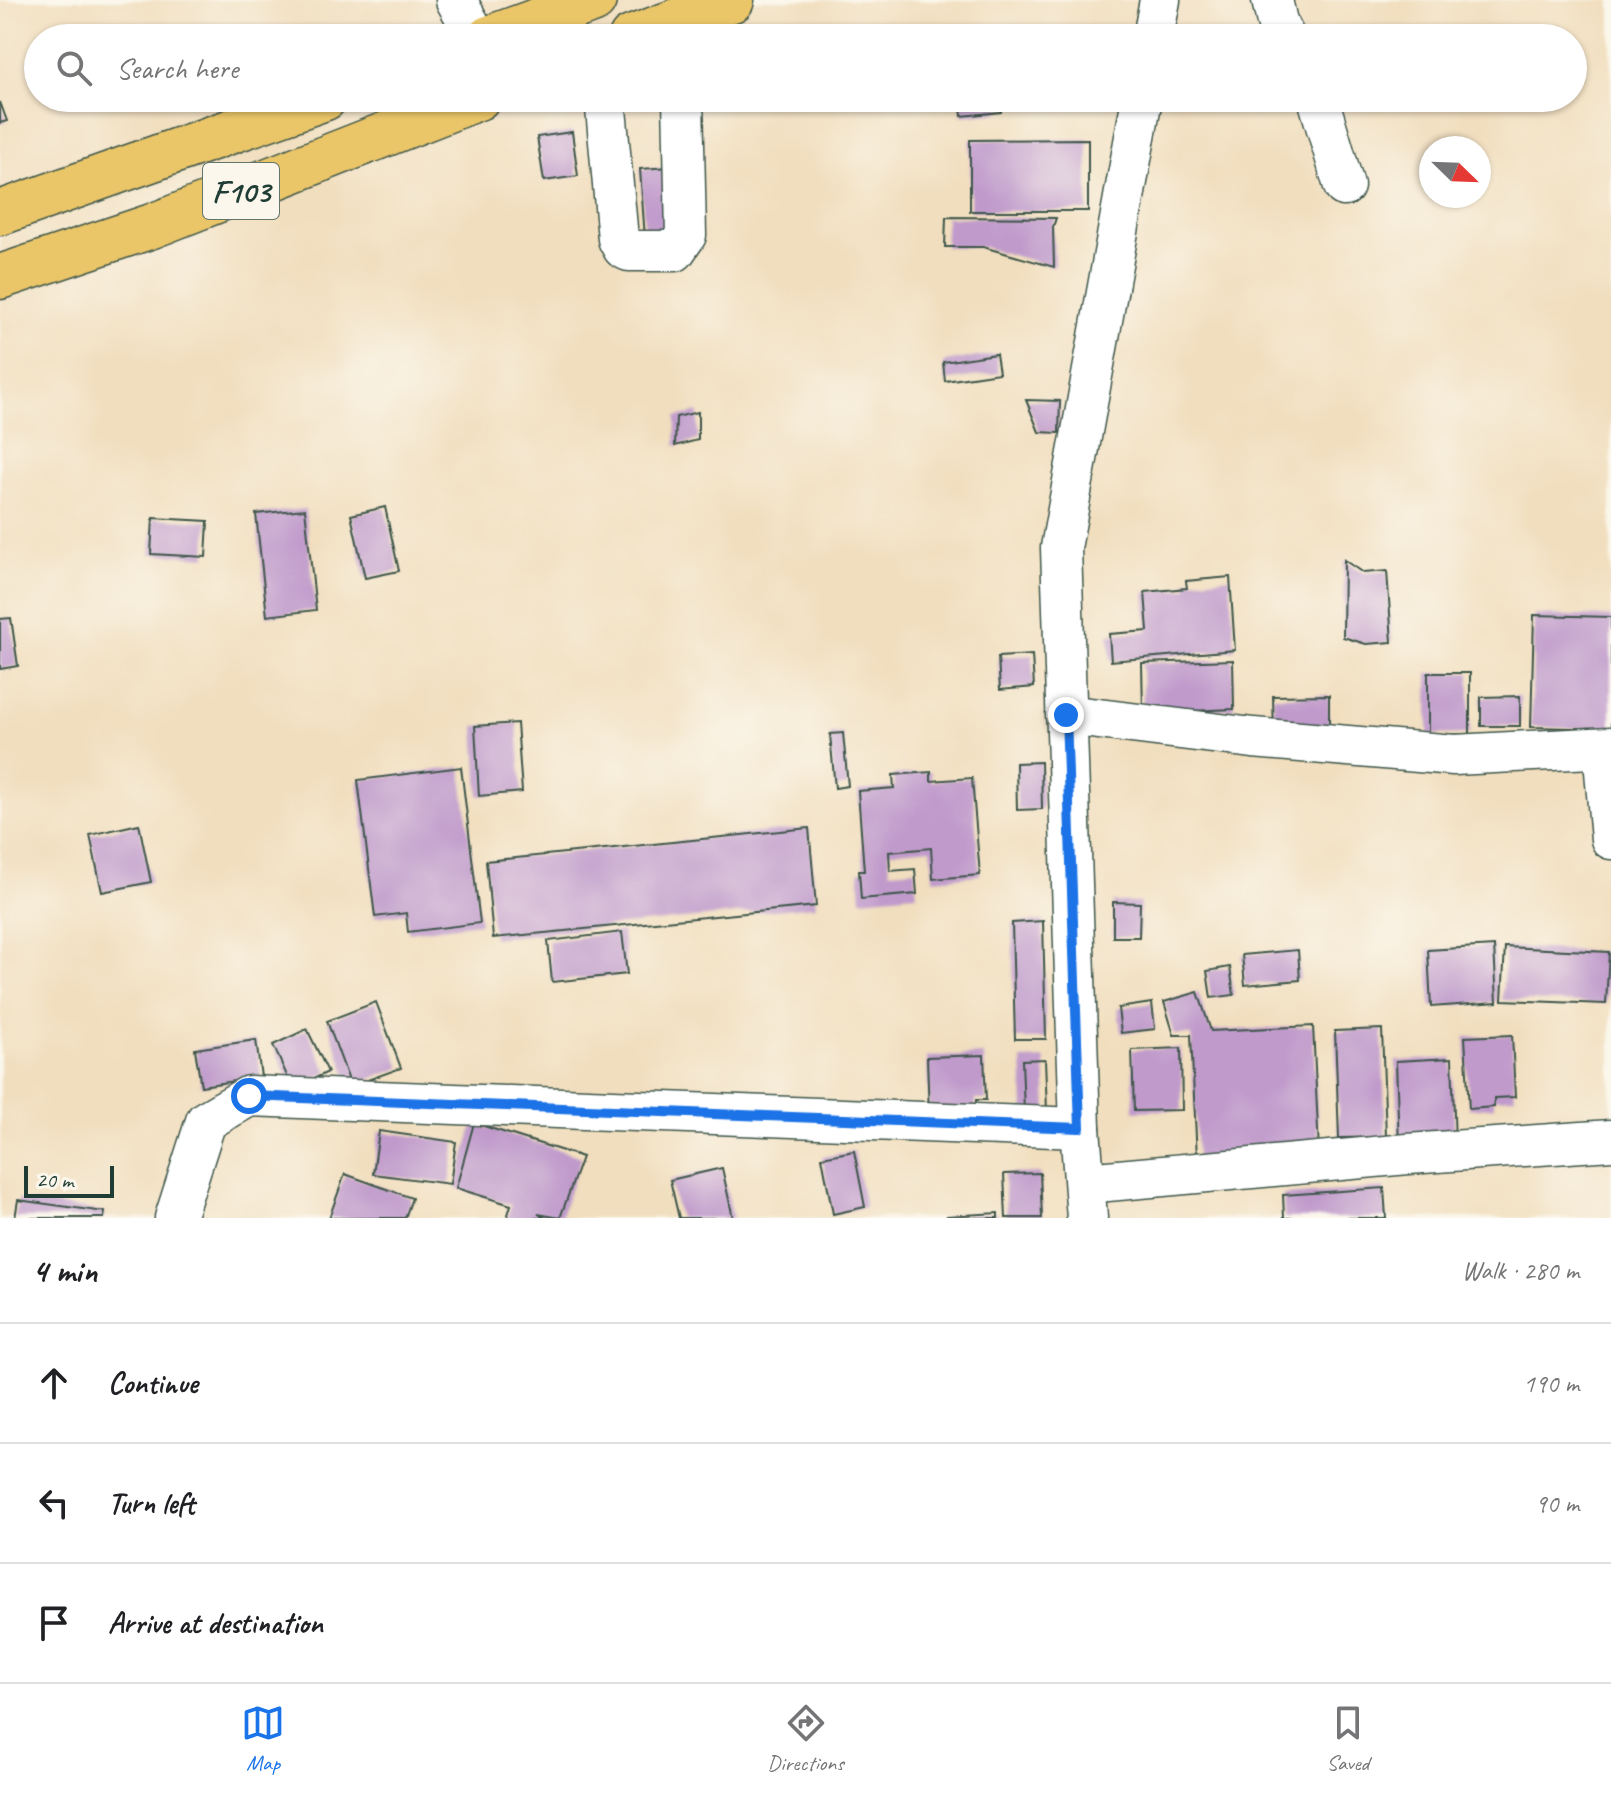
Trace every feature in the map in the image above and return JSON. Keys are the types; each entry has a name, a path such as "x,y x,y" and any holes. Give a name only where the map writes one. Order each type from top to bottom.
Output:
{"main road":[{"path":"528,24 594,0"},
{"path":"688,24 732,0"},
{"name":"F103","path":"0,213 285,112"},
{"name":"F103","path":"0,277 152,226 442,112"}],"street":[{"path":"456,0 469,24"},
{"path":"1156,24 1160,0"},
{"path":"1272,0 1278,24"},
{"path":"606,112 618,239 629,251 675,251 686,235 683,112"},
{"path":"1139,112 1061,548 1080,1128 1086,1200 1408,1154 1611,1140"},
{"path":"1322,112 1344,186"},
{"path":"1066,715 1253,738 1454,755 1607,748 1611,839"},
{"path":"175,1218 206,1121 249,1096 1080,1128"}],"building":[{"path":"0,102 7,121 0,123"},
{"path":"962,112 1001,112 962,116"},
{"path":"572,132 578,176 544,181 537,137"},
{"path":"1088,139 1088,211 970,211 970,140"},
{"path":"671,167 675,251 646,253 640,169"},
{"path":"946,217 1056,218 1053,227 1054,267 983,247 945,247"},
{"path":"996,354 999,373 945,381 943,362"},
{"path":"1026,400 1060,401 1059,433 1039,432"},
{"path":"698,412 698,440 675,446 676,417"},
{"path":"385,507 399,571 365,578 351,515"},
{"path":"305,509 316,610 267,616 256,514"},
{"path":"153,518 208,521 206,557 151,554"},
{"path":"1344,560 1363,573 1387,571 1392,642 1366,644 1343,637"},
{"path":"1230,577 1235,650 1111,661 1109,634 1148,631 1145,592 1187,588 1186,581"},
{"path":"1534,615 1611,617 1611,729 1531,727"},
{"path":"11,618 18,666 0,669 0,619"},
{"path":"1032,655 1034,687 1000,690 998,657"},
{"path":"1233,660 1234,709 1143,713 1142,663"},
{"path":"1428,673 1470,673 1470,734 1428,735"},
{"path":"1329,695 1329,736 1274,736 1273,696"},
{"path":"1520,696 1520,726 1481,726 1481,697"},
{"path":"517,723 522,792 479,796 475,726"},
{"path":"843,733 848,786 835,788 830,734"},
{"path":"1041,762 1042,809 1017,810 1016,763"},
{"path":"461,767 480,923 408,932 406,913 375,917 358,780"},
{"path":"931,772 931,781 972,778 980,875 933,879 931,848 889,852 890,871 915,869 917,894 861,899 859,871 864,871 858,791 894,788 893,775"},
{"path":"139,824 151,882 102,892 90,835"},
{"path":"809,828 816,906 493,938 486,861"},
{"path":"1113,902 1140,903 1139,937 1113,937"},
{"path":"1043,921 1046,1039 1015,1039 1012,923"},
{"path":"622,932 627,974 552,982 548,941"},
{"path":"1494,946 1497,1002 1431,1007 1428,950"},
{"path":"1505,947 1609,952 1606,1004 1502,1000"},
{"path":"1298,950 1300,980 1245,985 1242,955"},
{"path":"1230,967 1234,995 1211,998 1207,971"},
{"path":"1198,992 1211,1031 1313,1026 1319,1151 1197,1158 1191,1035 1174,1035 1164,1002"},
{"path":"376,1002 401,1068 351,1086 327,1021"},
{"path":"1152,1003 1155,1029 1121,1033 1118,1008"},
{"path":"307,1029 328,1072 293,1089 273,1045"},
{"path":"1382,1029 1386,1137 1339,1138 1335,1031"},
{"path":"1512,1035 1515,1097 1494,1098 1494,1107 1469,1109 1465,1037"},
{"path":"256,1040 261,1077 201,1086 195,1049"},
{"path":"1181,1048 1182,1110 1134,1111 1132,1050"},
{"path":"984,1055 986,1100 976,1100 976,1113 929,1115 927,1057"},
{"path":"1452,1058 1455,1143 1399,1145 1396,1061"},
{"path":"1045,1059 1047,1111 1024,1112 1022,1060"},
{"path":"474,1123 582,1157 560,1218 538,1214 545,1218 507,1218 511,1205 456,1188"},
{"path":"379,1131 456,1142 450,1184 373,1174"},
{"path":"854,1151 865,1207 833,1214 822,1157"},
{"path":"722,1168 733,1218 679,1218 670,1180"},
{"path":"1040,1173 1042,1218 1006,1218 1004,1174"},
{"path":"345,1174 412,1198 405,1218 329,1218"},
{"path":"1384,1188 1386,1218 1284,1218 1283,1195"},
{"path":"18,1200 105,1212 104,1218 15,1218"},
{"path":"998,1213 998,1218 947,1218 947,1216"}],"route":[{"path":"249,1096 1080,1128 1066,715"}]}
